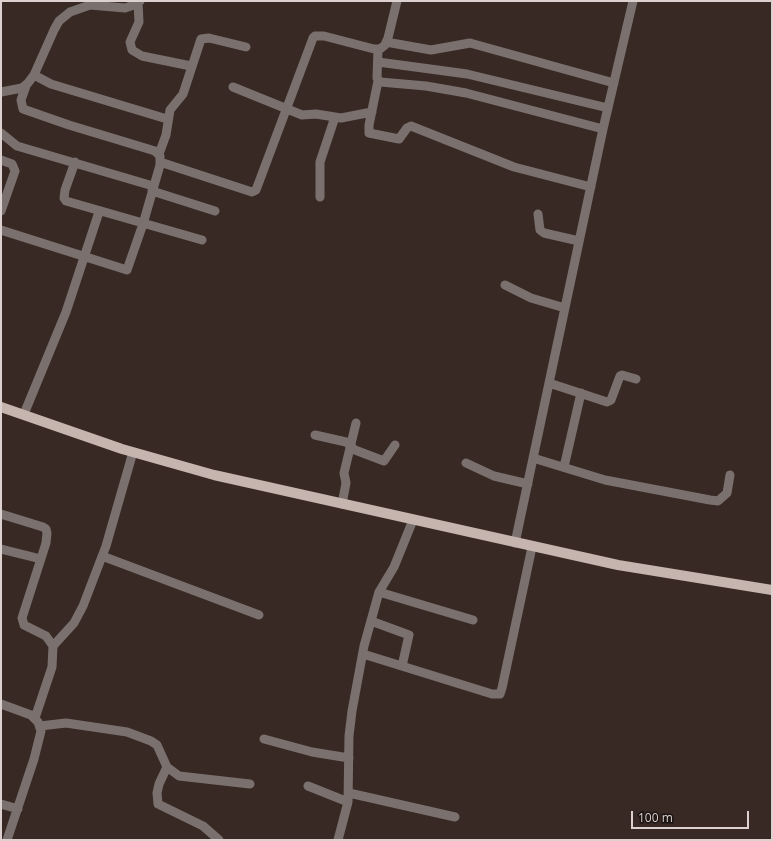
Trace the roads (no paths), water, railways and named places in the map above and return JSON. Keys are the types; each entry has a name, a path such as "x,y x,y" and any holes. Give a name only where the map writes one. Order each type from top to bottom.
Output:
{"main road":[{"path":"1,407 134,452 214,475 532,547 625,566 772,590"}],"street":[{"path":"191,66 142,56 132,50 130,42 139,22 139,2 124,8 96,5 85,6 64,16 54,30 34,75 26,86 20,103 23,109 27,111 252,192 256,190 311,42 315,36 324,36 378,49 382,48 386,42 397,1"},
{"path":"515,543 603,129 633,1"},
{"path":"1,230 84,258 127,270 143,224 153,188 159,158 166,135 167,119 170,110 183,94 198,43 205,37 246,47"},
{"path":"386,42 431,50 470,43 614,83"},
{"path":"378,49 378,81 369,133 399,139 407,128 411,126 514,167 591,187"},
{"path":"378,62 467,74 608,108"},
{"path":"34,75 51,84 167,119"},
{"path":"378,81 382,83 426,86 466,93 603,129"},
{"path":"1,92 16,90 26,86"},
{"path":"233,87 302,115 316,114 346,117 372,112"},
{"path":"320,197 320,162 335,117"},
{"path":"1,133 17,146 75,162 153,188 215,211"},
{"path":"1,160 12,164 15,171 1,211"},
{"path":"75,162 64,190 64,198 72,204 202,240"},
{"path":"24,414 66,312 99,212"},
{"path":"538,214 540,230 579,241"},
{"path":"505,285 530,298 565,308"},
{"path":"550,383 610,402 620,376 622,375 636,379"},
{"path":"564,467 581,393"},
{"path":"342,504 346,483 344,473 356,424"},
{"path":"315,435 346,442 355,450 384,461 394,445"},
{"path":"8,840 40,738 38,722 52,667 54,646 74,623 83,606 102,556 134,452"},
{"path":"533,458 605,480 677,495 718,501 727,493 730,474"},
{"path":"466,463 494,476 528,484"},
{"path":"1,514 37,524 46,529 47,538 22,622 28,628 46,636 54,646"},
{"path":"338,840 349,798 349,758 352,711 363,654 380,592 394,566 413,520"},
{"path":"363,654 492,694 500,694 532,547"},
{"path":"1,548 41,558"},
{"path":"102,556 259,615"},
{"path":"380,592 473,620"},
{"path":"372,621 409,635 402,666"},
{"path":"1,704 26,712 38,722 86,725 138,735 157,745 167,767 178,776 250,784"},
{"path":"264,739 312,752 349,758"},
{"path":"167,767 159,784 157,793 158,804 163,808 203,826 219,840"},
{"path":"308,786 349,798 455,817"},
{"path":"1,804 18,809"}]}
